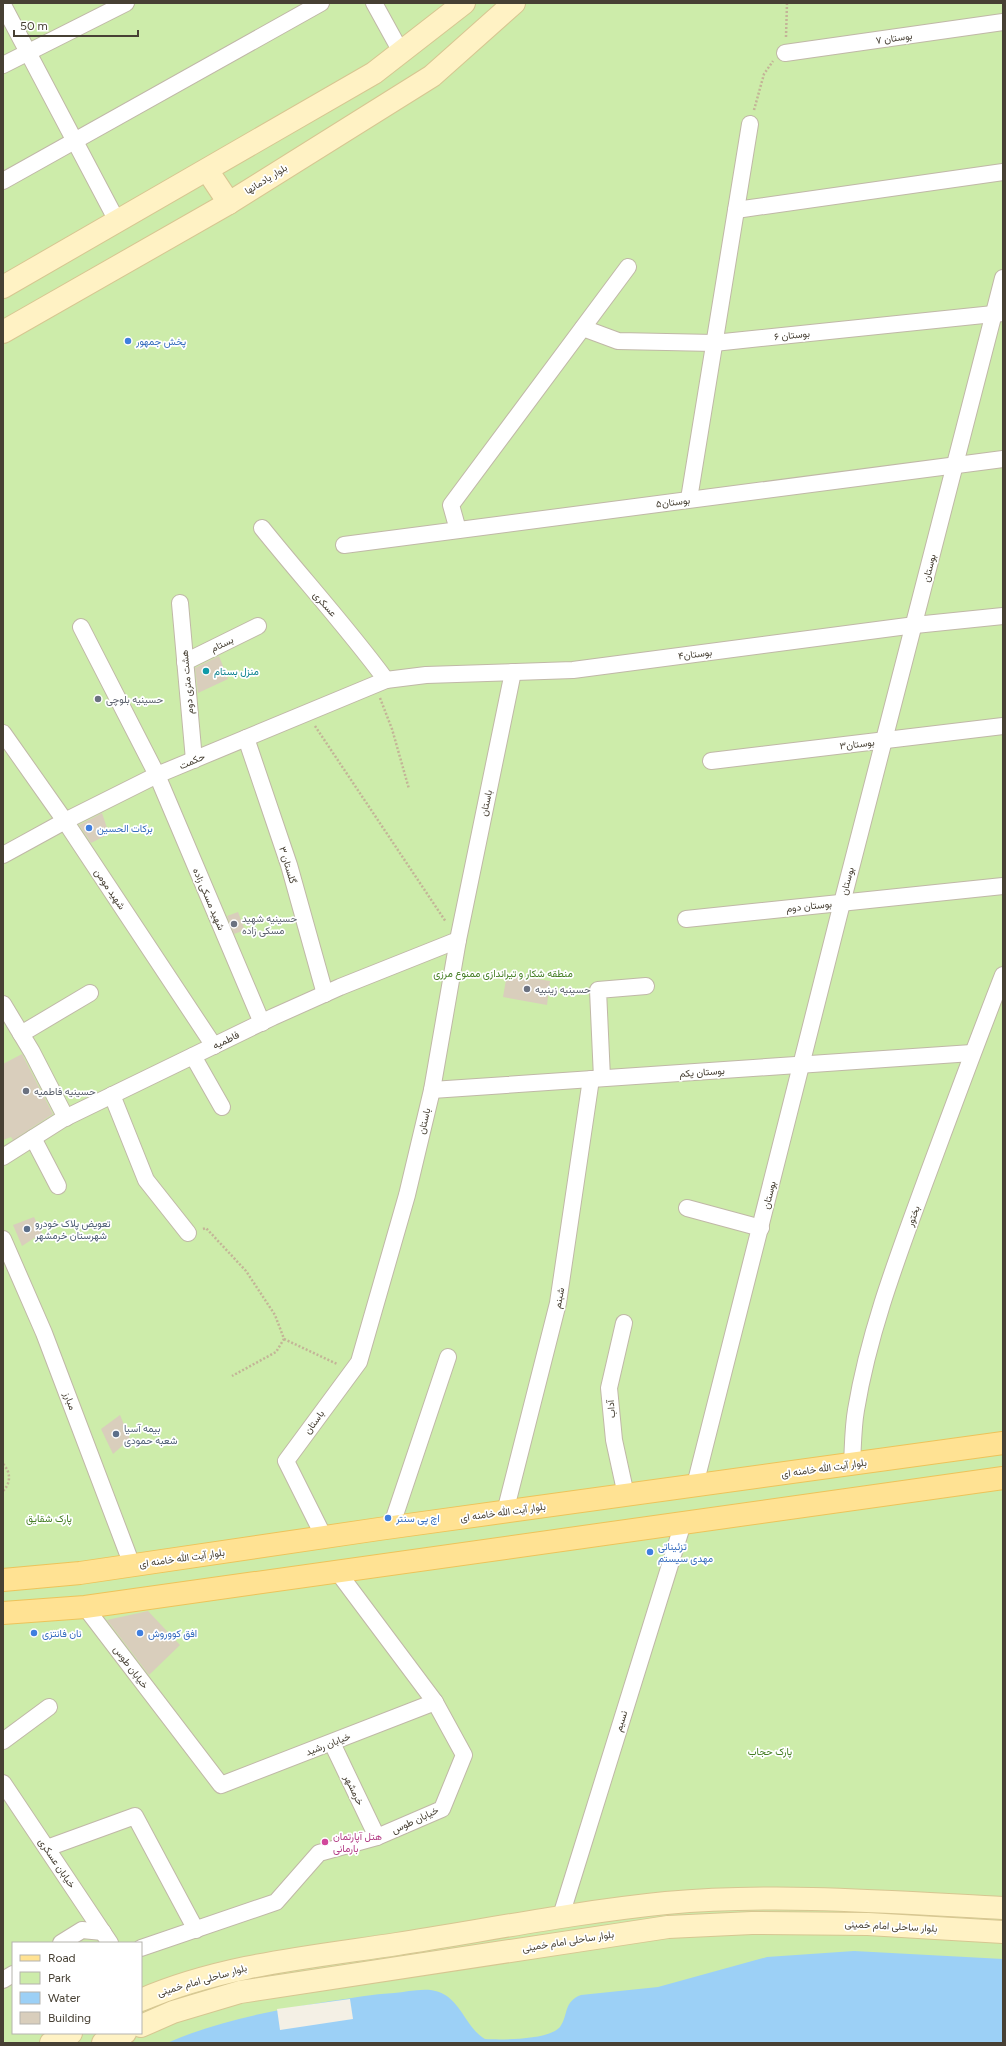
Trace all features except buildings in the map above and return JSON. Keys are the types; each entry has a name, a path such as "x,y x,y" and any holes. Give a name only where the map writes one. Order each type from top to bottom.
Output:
{"main road":[{"path":"3,287 374,73 464,3"},
{"name":"بلوار یادمانها","path":"3,332 229,203 432,76 514,3"},
{"path":"207,170 229,203"},
{"name":"بلوار آیت الله خامنه ای","path":"3,1580 80,1573 324,1537 1003,1443"},
{"path":"3,1613 85,1607 1003,1478"},
{"name":"بلوار ساحلی امام خمینی","path":"142,1998 234,1969 666,1903 752,1899 869,1900 1003,1908"},
{"path":"868,1924 869,1900"},
{"name":"بلوار ساحلی امام خمینی","path":"142,2026 173,2012 240,1992 661,1928 752,1923 868,1924 1003,1932"},
{"path":"51,2043 69,2034"},
{"path":"103,2043 122,2034"}],"street":[{"path":"3,65 126,3"},
{"path":"3,181 321,3"},
{"path":"374,3 401,52"},
{"path":"3,4 117,221"},
{"name":"بوستان ۷","path":"785,53 1003,22"},
{"path":"689,499 750,124"},
{"path":"736,210 1003,172"},
{"path":"458,530 451,505 628,267"},
{"name":"بوستان","path":"695,1485 802,1066 842,902 955,466 998,314 1003,278"},
{"name":"بوستان ۶","path":"583,328 618,341 714,343 998,314"},
{"name":"بوستان۵","path":"344,545 1003,459"},
{"name":"عسکری","path":"262,528 315,593 354,636 381,682"},
{"name":"هشت متری دوم","path":"180,603 194,760"},
{"name":"بوستان۴","path":"381,682 426,675 573,670 915,625 1003,616"},
{"name":"بستام","path":"185,662 258,626"},
{"name":"شهید مسکی زاده","path":"81,627 157,776 262,1023"},
{"name":"باستان","path":"324,1537 286,1461 359,1362 407,1195 432,1090 458,940 513,672"},
{"name":"حکمت","path":"3,855 65,821 157,776 381,682"},
{"name":"بوستان۳","path":"711,761 1003,726"},
{"name":"شهید مومن","path":"3,733 65,821 214,1046"},
{"name":"گلستان ۳","path":"246,738 289,865 325,994"},
{"name":"بوستان دوم","path":"686,919 1003,886"},
{"name":"فاطمیه","path":"3,1157 66,1118 262,1023 325,994 415,956 458,940"},
{"name":"بختور","path":"852,1464 856,1410 869,1350 902,1244 972,1053 1003,975"},
{"name":"شبنم","path":"505,1512 558,1303 596,1079 598,990 646,986"},
{"path":"21,1034 90,993"},
{"path":"3,1004 21,1034 66,1118"},
{"name":"بوستان یکم","path":"432,1090 802,1066 972,1053"},
{"path":"193,1056 222,1107"},
{"path":"112,1095 146,1180 188,1233"},
{"path":"33,1138 58,1186"},
{"path":"687,1208 761,1228"},
{"name":"مبارز","path":"3,1239 44,1333 132,1565"},
{"name":"آداب","path":"624,1323 609,1388 614,1440 626,1495"},
{"path":"391,1528 448,1357"},
{"name":"نسیم","path":"560,1919 683,1523"},
{"name":"خیابان طوس","path":"142,1948 276,1902 319,1853 377,1837 442,1809 464,1755 435,1702 337,1571"},
{"name":"خیابان طوس","path":"85,1607 221,1785"},
{"name":"خیابان رشید","path":"221,1785 435,1702"},
{"path":"3,1741 49,1707"},
{"name":"خرمشهر","path":"332,1743 377,1837"},
{"name":"خیابان عسکری","path":"3,1783 107,1938"},
{"path":"47,1848 135,1816 196,1930"},
{"path":"63,1942 82,1930 107,1938"},
{"path":"3,1980 12,1975"}],"path":[{"path":"750,124 764,74 773,60 785,53 787,3"},
{"path":"381,682 392,729 409,789"},
{"path":"306,713 458,940"},
{"path":"206,1228 246,1271 275,1315 284,1338 352,1371"},
{"path":"232,1376 276,1352 284,1338"},
{"path":"3,1464 9,1472 10,1478 3,1491"}],"green space":[{"name":"منطقه شکار و تیراندازی ممنوع مرزی","path":"3,3 1003,3 1003,2043 3,2043"}],"water":[{"path":"854,1951 1003,1959 1003,2043 167,2043 207,2028 269,2012 362,1996 422,1990 439,1992 447,1996 458,2007 478,2034 485,2039 536,2037 554,2031 560,2027 571,2001 581,1995 658,1987 767,1957"}],"pier":[{"path":"350,1999 353,2019 280,2030 277,2009"}],"place":[{"name":"پخش جمهور","path":"128,341"},
{"name":"منزل بستام","path":"206,671"},
{"name":"حسینیه بلوچی","path":"98,699"},
{"name":"برکات الحسین","path":"89,828"},
{"name":"حسینیه شهید مسکی زاده","path":"234,924"},
{"name":"حسینیه زینبیه","path":"527,989"},
{"name":"حسینیه فاطمیه","path":"26,1091"},
{"name":"تعویض پلاک خودرو شهرستان خرمشهر","path":"27,1229"},
{"name":"بیمه آسیا شعبه حمودی","path":"116,1434"},
{"name":"اچ پی سنتر","path":"388,1518"},
{"name":"تزئیناتی مهدی سیستم","path":"650,1552"},
{"name":"نان فانتزی","path":"34,1633"},
{"name":"افق کووروش","path":"140,1633"},
{"name":"هتل آپارتمان بارمانی","path":"325,1842"}],"park label":[{"name":"پارک شقایق","path":"49,1518"},
{"name":"پارک حجاب","path":"770,1751"}]}
